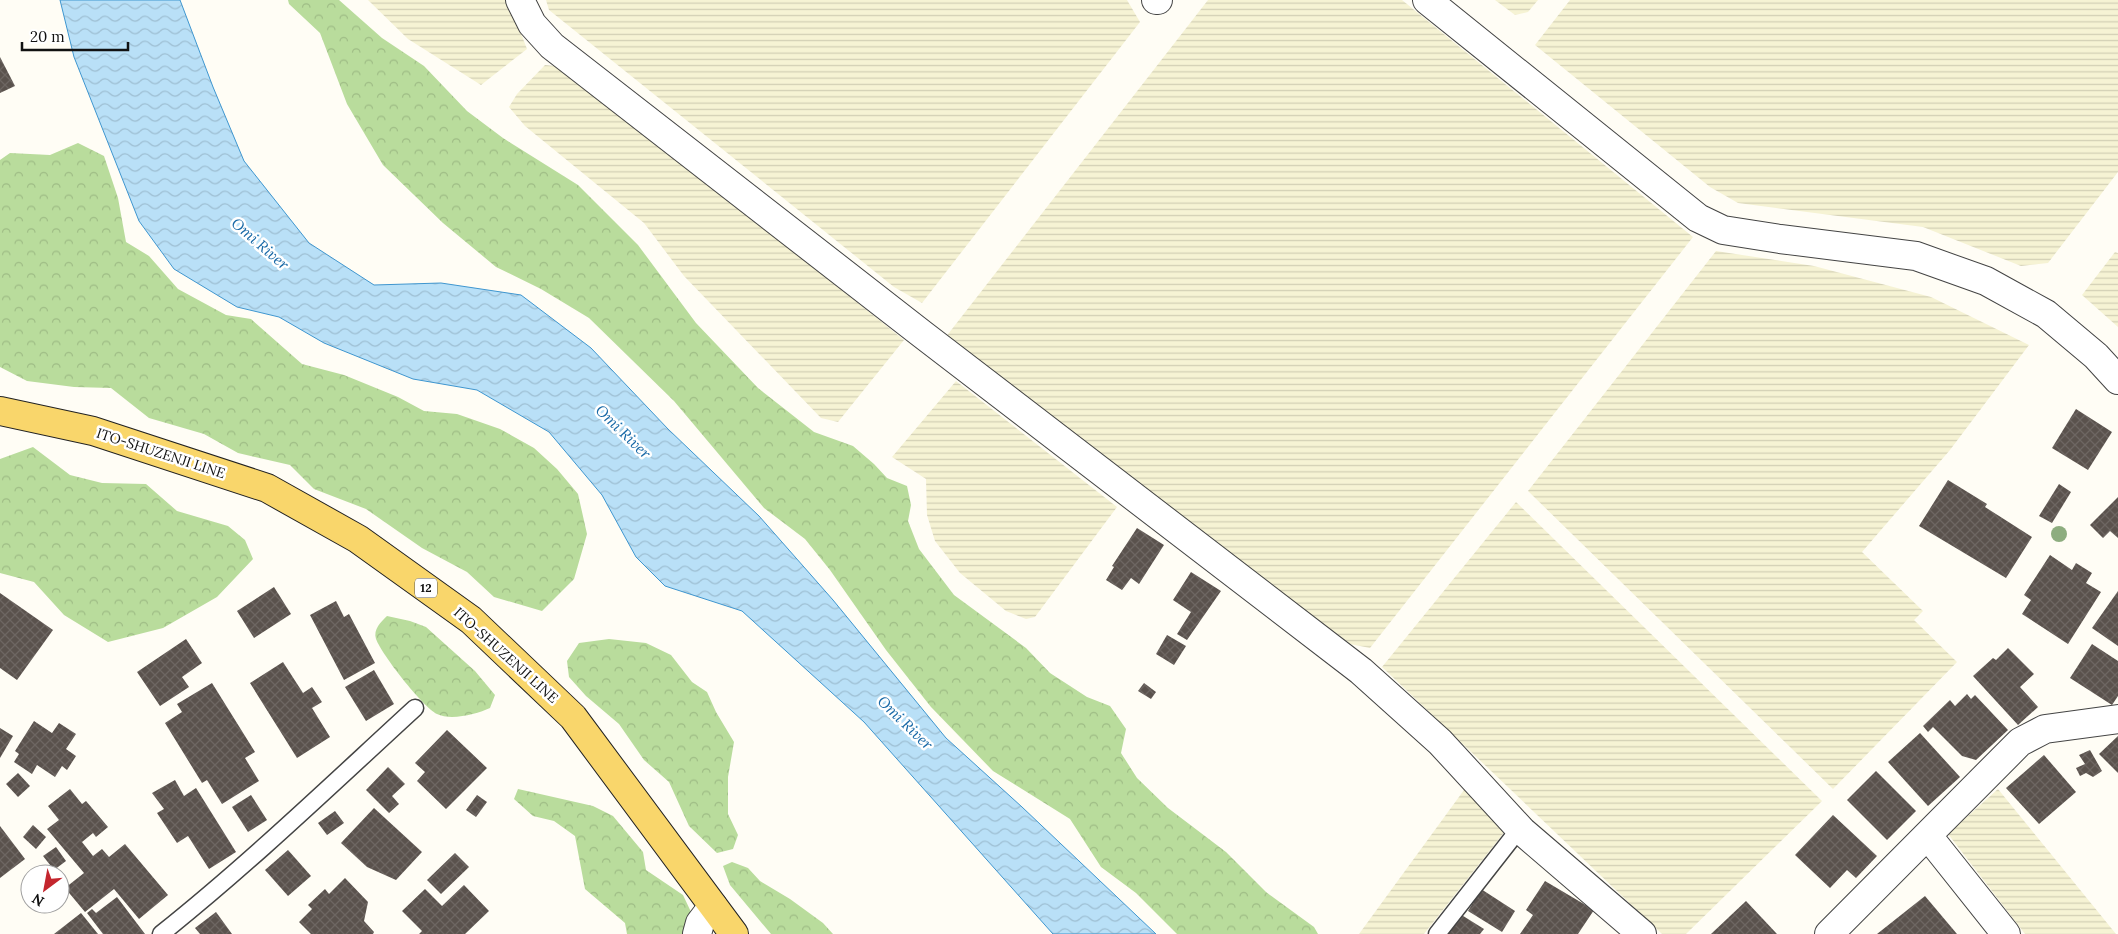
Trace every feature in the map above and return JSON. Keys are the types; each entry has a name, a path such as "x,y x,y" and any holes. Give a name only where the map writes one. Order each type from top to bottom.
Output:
{"main road":[{"name":"ITO-SHUZENJI LINE","path":"0,411 93,431 267,488 358,539 471,620 573,717 734,934"}],"street":[{"path":"520,0 532,24 552,46 922,334 1361,671 1440,742 1520,828 1642,934"},
{"path":"1427,0 1698,218 1723,230 1916,256 1986,281 2046,314 2096,356 2118,380"},
{"path":"1829,934 2020,742 2045,729 2118,719"},
{"path":"1928,836 2006,934"},
{"path":"697,934 700,923 713,906"}],"lane":[{"path":"161,934 215,891 294,821 415,708"},
{"path":"1437,934 1520,828"}],"shaded area":[{"path":"368,0 508,0 527,49 481,85 408,39"},
{"path":"546,0 1127,0 1140,22 922,303 894,287 549,10"},
{"path":"1208,0 1402,0 1693,237 1370,648 1350,644 945,338"},
{"path":"1495,0 1538,0 1528,12 1515,15"},
{"path":"1570,0 2118,0 2118,172 2048,263 2021,266 1923,227 1738,203 1710,187 1535,45"},
{"path":"545,65 564,67 904,340 838,422 821,418 684,276 644,223 525,126 509,107 517,94"},
{"path":"1716,251 1814,266 1931,297 2029,345 1950,450 1862,552 1923,611 1914,620 1957,662 1833,789 1528,491"},
{"path":"2115,252 2118,253 2118,327 2082,295"},
{"path":"956,381 1117,507 1035,617 1026,619 1006,611 960,573 935,541 927,515 926,479 892,457"},
{"path":"1516,502 1822,801 1686,934 1662,934 1382,667"},
{"path":"1998,789 2116,934 2025,934 1948,834"},
{"path":"1464,790 1506,830 1424,934 1359,934"}],"green space":[{"path":"288,0 339,0 382,38 424,66 467,111 503,138 578,185 638,245 696,323 758,388 814,432 853,446 887,478 907,486 911,505 908,521 919,549 954,595 1026,648 1050,673 1087,697 1110,706 1126,729 1121,753 1137,778 1168,808 1226,852 1266,892 1314,927 1318,934 1177,934 1136,893 1101,867 1070,819 993,771 931,707 886,650 830,570 805,539 764,508 674,401 589,318 541,289 496,267 443,223 383,165 347,104 320,33 289,4"},
{"path":"78,143 104,156 118,198 126,242 149,256 178,289 226,315 251,319 302,364 344,375 398,397 424,411 457,414 500,429 534,448 557,469 578,494 587,534 574,579 542,611 494,597 467,572 422,548 366,509 314,489 290,465 238,453 204,434 149,418 111,388 74,387 27,381 0,367 0,160 10,153 50,155"},
{"path":"33,447 70,475 102,483 146,484 177,511 228,526 245,540 253,559 217,597 163,628 108,642 64,615 34,582 0,573 0,459"},
{"path":"387,616 426,627 475,671 495,695 490,708 456,717 443,716 430,709 403,680 376,639 377,629"},
{"path":"609,639 646,643 671,655 692,682 707,692 716,712 734,742 728,777 728,814 738,835 733,849 717,853 689,826 669,782 644,760 619,724 586,696 569,677 567,661 579,643"},
{"path":"518,789 593,806 613,816 643,852 646,870 683,895 691,912 684,934 627,934 625,923 585,889 575,836 554,821 533,816 514,799"},
{"path":"732,862 748,868 760,881 790,899 823,923 833,934 771,934 730,885 723,866"}],"water":[{"name":"Omi River","path":"60,0 180,0 244,161 309,243 374,285 441,283 521,295 591,348 668,429 759,516 833,600 946,738 1156,934 1053,934 864,722 742,611 665,586 636,557 602,495 549,432 477,390 413,379 324,343 279,317 237,307 174,269 139,221 74,57"}],"building":[{"path":"0,57 15,86 0,93"},
{"path":"2076,409 2112,432 2088,470 2052,448"},
{"path":"1948,480 1987,504 1985,507 2032,537 2006,578 1919,526"},
{"path":"2059,484 2071,492 2052,523 2039,516"},
{"path":"2118,497 2118,538 2110,531 2103,538 2090,525"},
{"path":"1137,528 1164,545 1139,584 1131,578 1122,590 1106,580 1114,567 1112,566"},
{"path":"2050,555 2072,570 2076,563 2092,573 2086,583 2101,592 2068,644 2022,614 2031,600 2024,595"},
{"path":"1191,572 1221,591 1187,640 1177,634 1191,612 1173,600"},
{"path":"274,587 291,614 254,638 237,611"},
{"path":"2118,591 2118,646 2092,628"},
{"path":"0,593 53,630 17,680 0,668"},
{"path":"336,601 344,617 349,614 375,663 344,680 310,615"},
{"path":"1167,635 1186,646 1174,665 1156,654"},
{"path":"186,639 202,663 182,677 189,687 160,706 137,672"},
{"path":"2092,644 2118,661 2118,696 2112,705 2070,678"},
{"path":"2008,648 2034,674 2020,687 2038,707 2018,725 1973,676 1993,658 1996,660"},
{"path":"283,662 303,693 312,687 322,702 312,708 330,737 297,758 250,683"},
{"path":"374,670 394,704 366,721 345,687"},
{"path":"212,683 255,752 245,758 259,781 222,804 207,780 202,783 165,723 182,712 177,704"},
{"path":"1144,683 1156,692 1151,699 1138,691"},
{"path":"1967,694 1971,699 1975,695 2008,730 1976,760 1962,756 1933,727 1928,732 1923,726 1950,700 1955,706"},
{"path":"34,721 52,733 59,723 76,734 66,749 76,756 67,770 62,766 55,777 37,765 32,774 14,762 19,754 15,751"},
{"path":"0,728 13,736 0,758"},
{"path":"447,730 487,768 446,809 417,781 425,772 415,763"},
{"path":"1920,733 1960,777 1928,806 1888,762"},
{"path":"2118,736 2118,773 2099,754"},
{"path":"2090,750 2102,771 2093,777 2086,773 2080,776 2076,768 2085,764 2079,755"},
{"path":"2044,755 2076,792 2039,824 2006,788"},
{"path":"388,767 405,784 392,796 399,804 389,813 366,790"},
{"path":"1876,771 1916,811 1887,840 1847,800"},
{"path":"18,773 30,786 18,797 6,784"},
{"path":"175,780 184,796 196,788 236,852 209,869 188,836 177,843 157,813 164,809 152,793"},
{"path":"70,789 82,804 86,801 108,827 96,837 93,833 82,842 93,856 102,849 109,857 125,844 168,895 139,919 114,889 85,912 70,894 70,884 84,873 47,829 59,820 48,806"},
{"path":"251,795 267,820 248,832 232,807"},
{"path":"477,795 487,802 476,817 466,810"},
{"path":"374,808 422,852 396,880 367,867 341,843"},
{"path":"335,811 344,823 327,835 318,823"},
{"path":"1833,815 1877,856 1856,878 1847,870 1830,888 1795,855"},
{"path":"33,825 46,837 36,849 23,837"},
{"path":"0,826 25,859 0,878"},
{"path":"56,847 66,861 62,864 49,864 43,856"},
{"path":"288,850 311,876 288,896 265,870"},
{"path":"455,853 469,867 441,894 427,880"},
{"path":"345,878 368,902 364,921 374,932 373,934 311,934 299,922 312,909 308,905 325,889 329,894"},
{"path":"1545,881 1594,910 1578,934 1520,934 1533,915 1526,910"},
{"path":"464,885 489,911 465,934 419,934 422,931 402,911 425,889 442,906"},
{"path":"1481,889 1515,911 1502,932 1468,911"},
{"path":"1925,896 1957,934 1877,934"},
{"path":"117,897 145,934 103,934 87,913 92,909 96,913"},
{"path":"1746,901 1777,934 1711,934"},
{"path":"216,912 232,934 200,934 195,928"},
{"path":"81,913 98,934 54,934"},
{"path":"1460,914 1484,929 1480,934 1447,934"}]}
